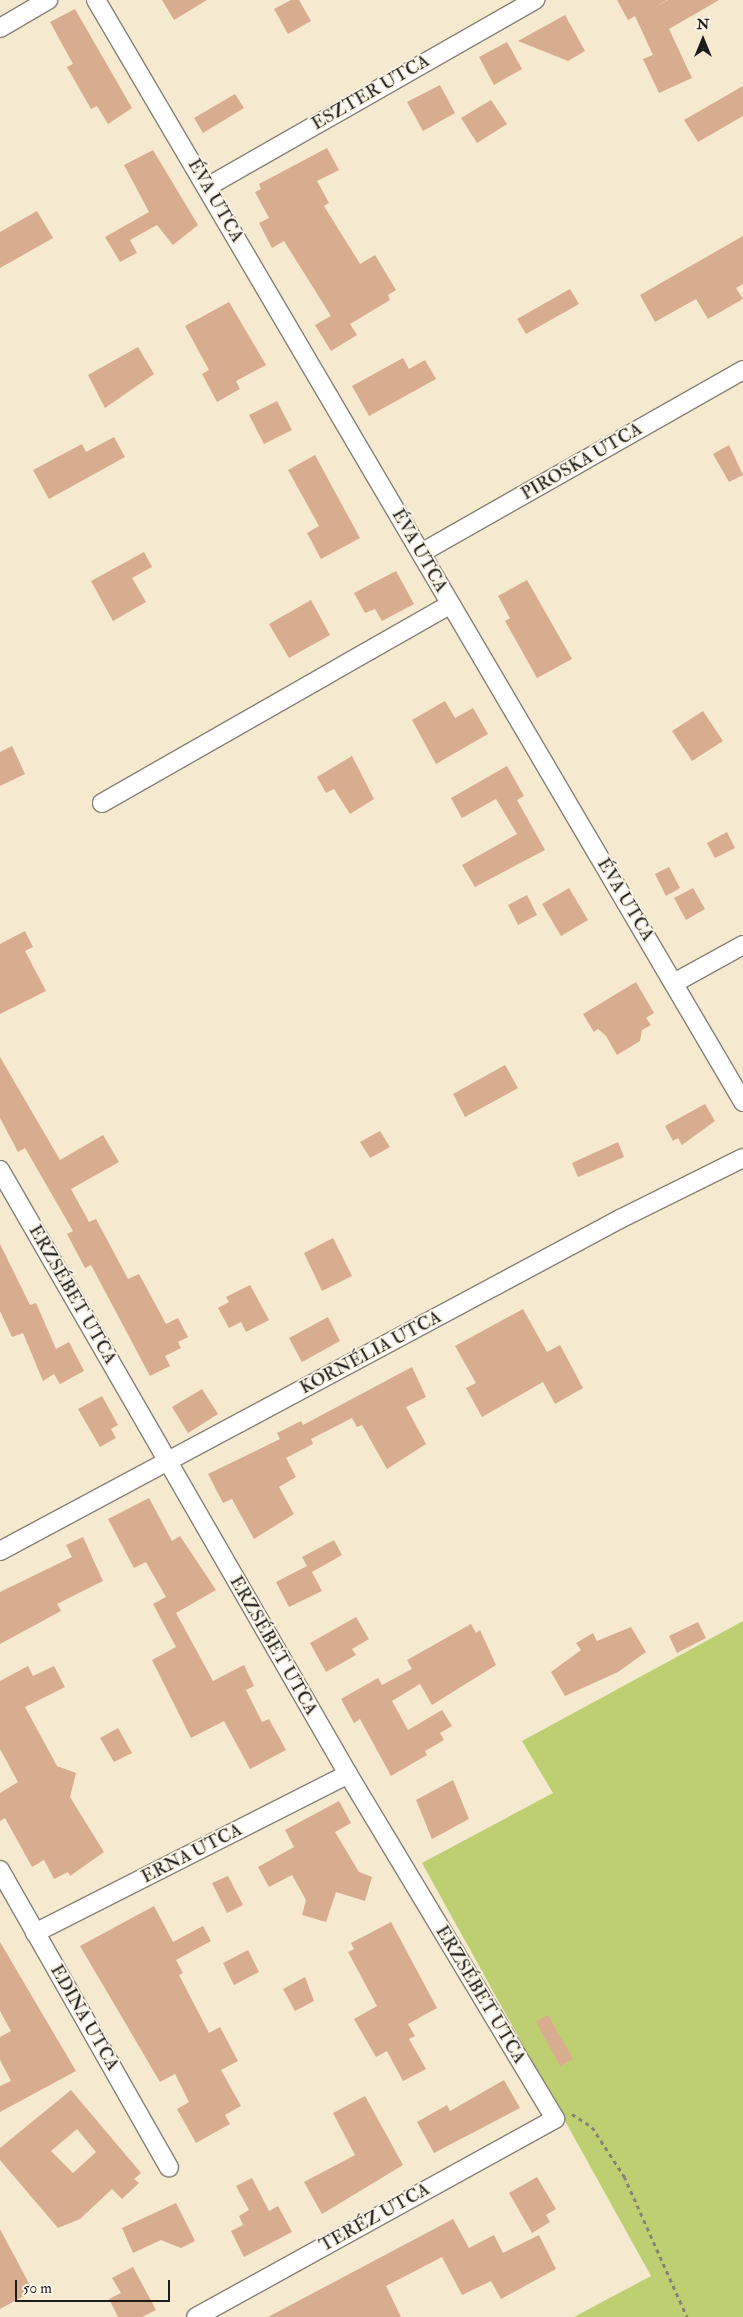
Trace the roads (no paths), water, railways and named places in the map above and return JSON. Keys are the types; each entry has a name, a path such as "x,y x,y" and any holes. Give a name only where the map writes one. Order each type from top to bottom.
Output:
{"street":[{"path":"0,28 48,0"},
{"name":"ÉVA UTCA","path":"96,0 743,1102"},
{"name":"ESZTER UTCA","path":"206,187 534,0"},
{"name":"PIROSKA UTCA","path":"421,553 743,370"},
{"path":"102,804 450,605"},
{"path":"674,982 743,945"},
{"name":"KORNÉLIA UTCA","path":"0,1551 743,1158"},
{"name":"ERZSÉBET UTCA","path":"0,1170 166,1462 348,1774 555,2119"},
{"name":"ERNA UTCA","path":"36,1933 348,1774"},
{"name":"EDINA UTCA","path":"0,1870 169,2167"},
{"name":"TERÉZ UTCA","path":"196,2317 555,2119"}]}
